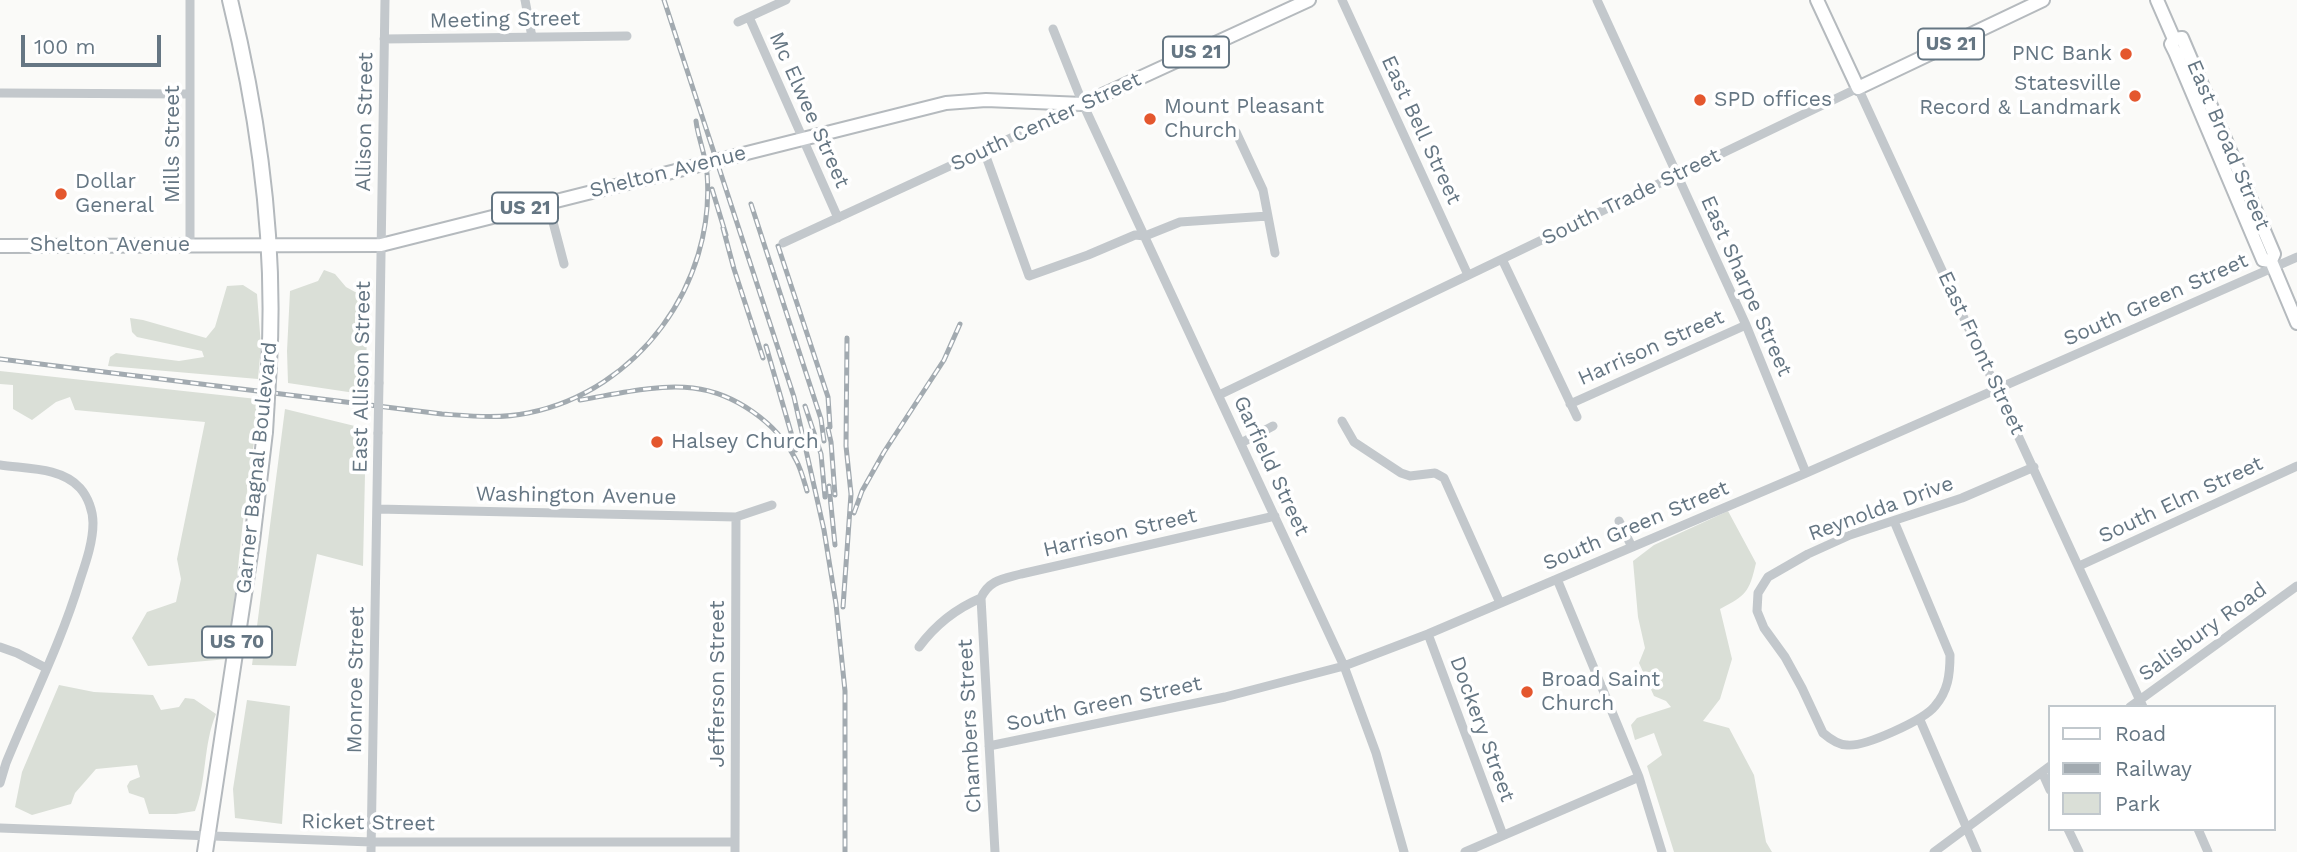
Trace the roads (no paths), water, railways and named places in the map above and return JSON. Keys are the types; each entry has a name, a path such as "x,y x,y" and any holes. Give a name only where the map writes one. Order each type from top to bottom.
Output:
{"highway":[{"name":"Garner Bagnal Boulevard","path":"205,852 252,541 270,364 268,245 255,119 230,0"}],"main road":[{"name":"South Center Street","path":"1083,104 1308,0"},
{"name":"East Front Street","path":"1818,0 1858,88"},
{"name":"East Broad Street","path":"2157,0 2174,39 2182,38 2214,129 2274,254 2272,264 2297,323"},
{"name":"South Trade Street","path":"1858,88 2037,1"},
{"name":"Shelton Avenue","path":"0,246 381,245 946,103 986,100 1083,104"}],"street":[{"name":"Mills Street","path":"190,0 190,245"},
{"name":"Allison Street","path":"381,245 385,0"},
{"path":"525,0 532,37"},
{"path":"738,22 786,0"},
{"name":"East Bell Street","path":"1342,0 1468,275"},
{"name":"East Sharpe Street","path":"1598,0 1746,325 1806,473"},
{"name":"Mc Elwee Street","path":"749,17 838,218"},
{"name":"Garfield Street","path":"1053,29 1083,104 1344,666 1376,753 1404,852"},
{"name":"Meeting Street","path":"384,39 626,36"},
{"name":"South Trade Street","path":"1219,395 1858,88"},
{"name":"East Front Street","path":"1858,88 2141,703"},
{"path":"0,93 190,94"},
{"name":"South Center Street","path":"783,243 1083,104"},
{"path":"1236,132 1262,190 1275,253"},
{"path":"984,150 1028,276 1135,235 1145,236 1180,222 1268,216"},
{"path":"548,203 564,264"},
{"name":"East Allison Street","path":"377,509 381,245"},
{"name":"South Green Street","path":"989,746 1225,697 1344,666 1429,634 1806,473 1997,390 2272,264 2297,257"},
{"path":"1502,259 1577,417"},
{"name":"Harrison Street","path":"1570,404 1746,325"},
{"path":"1342,421 1354,442 1401,473 1410,476 1435,472 1444,478 1500,603"},
{"path":"1241,443 1273,426"},
{"path":"0,465 48,471 65,477 80,488 89,504 93,522 88,556 64,629 6,763 0,783"},
{"name":"South Elm Street","path":"2079,566 2297,466"},
{"name":"Reynolda Drive","path":"1920,720 1861,744 1847,746 1834,742 1823,733 1816,722 1785,657 1764,628 1757,611 1758,593 1768,578 1818,549 1850,535 1962,498 2034,467"},
{"name":"Washington Avenue","path":"377,509 736,517 772,505"},
{"name":"Monroe Street","path":"371,847 377,509"},
{"name":"Harrison Street","path":"919,646 931,630 962,606 981,598 990,583 997,580 1275,516"},
{"name":"Jefferson Street","path":"735,847 736,517"},
{"path":"1619,521 1632,547"},
{"path":"1894,521 1950,656 1950,674 1945,692 1934,708 1920,720 1977,852"},
{"path":"1557,579 1639,777 1662,852"},
{"name":"Salisbury Road","path":"2141,703 2297,586"},
{"name":"Chambers Street","path":"981,598 995,852"},
{"name":"Dockery Street","path":"1429,634 1503,835"},
{"path":"0,647 46,668"},
{"path":"1934,852 2046,769"},
{"path":"1465,852 1639,777"},
{"name":"Ricket Street","path":"0,828 208,836 371,847 735,847"},
{"path":"2069,831 2079,852"},
{"path":"2199,831 2208,852"}],"railway":[{"path":"664,0 794,397 824,530 836,604 845,691 845,852"},
{"path":"0,359 442,414 507,416 528,413 568,401 604,382 635,357 662,326 683,292 698,254 706,214 707,173 696,121"},
{"path":"712,189 726,235"},
{"path":"751,204 821,419 824,441"},
{"path":"723,228 763,358"},
{"path":"778,246 828,397 830,427"},
{"path":"854,513 862,491 944,360 960,324"},
{"path":"843,607 851,494 846,446 847,338"},
{"path":"766,346 796,450"},
{"path":"580,400 665,387 693,388 724,396 753,412 778,434 796,460 807,491"},
{"path":"805,406 821,454 825,497"},
{"path":"828,429 835,495"},
{"path":"829,486 835,545"}],"place":[{"name":"PNC Bank","path":"2126,54"},
{"name":"Statesville Record & Landmark","path":"2135,96"},
{"name":"SPD offices","path":"1700,100"},
{"name":"Mount Pleasant Church","path":"1150,119"},
{"name":"Dollar General","path":"61,194"},
{"name":"Halsey Church","path":"657,442"},
{"name":"Broad Saint Church","path":"1527,692"}]}
